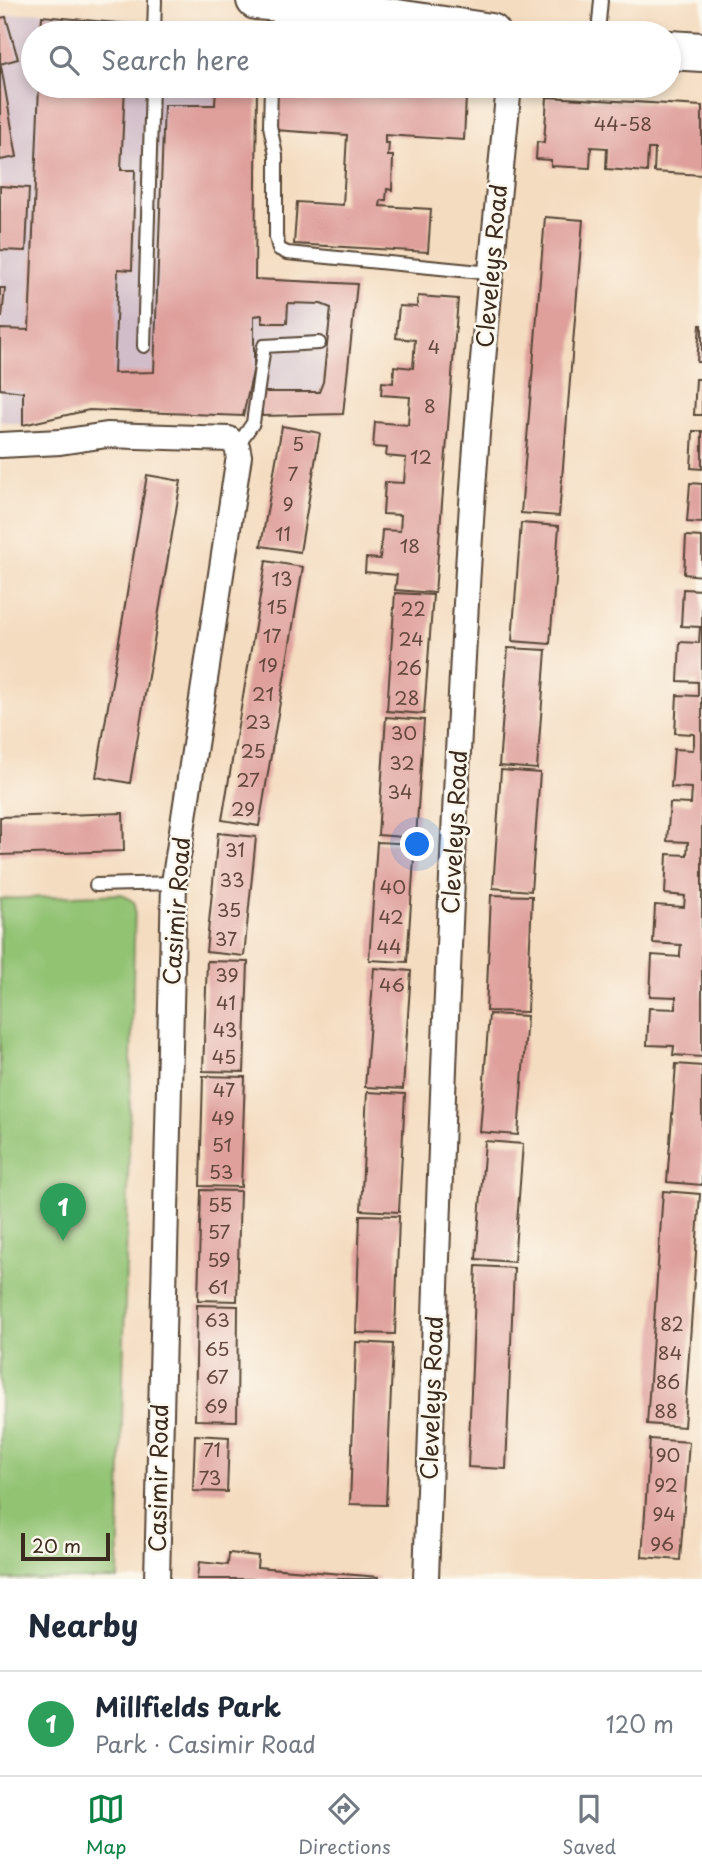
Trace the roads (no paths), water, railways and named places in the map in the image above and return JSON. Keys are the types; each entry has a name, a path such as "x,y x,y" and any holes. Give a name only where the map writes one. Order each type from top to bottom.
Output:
{"highway":[{"path":"271,12 365,21"},
{"path":"681,51 702,52"}],"street":[{"name":"Cleveleys Road","path":"426,1579 447,970 471,518 508,98"},
{"path":"0,445 60,442 107,435 229,439 237,446"},
{"name":"Casimir Road","path":"157,1579 174,883 239,457 237,446"}],"lane":[{"path":"154,21 155,0"},
{"path":"599,21 601,0"},
{"path":"144,346 152,98"},
{"path":"271,98 270,127 276,155 276,237 279,249 287,253 491,273"},
{"path":"237,446 253,423 264,346 319,343"},
{"path":"96,885 174,883"}],"place":[{"name":"Millfields Park","path":"63,1241"}]}
